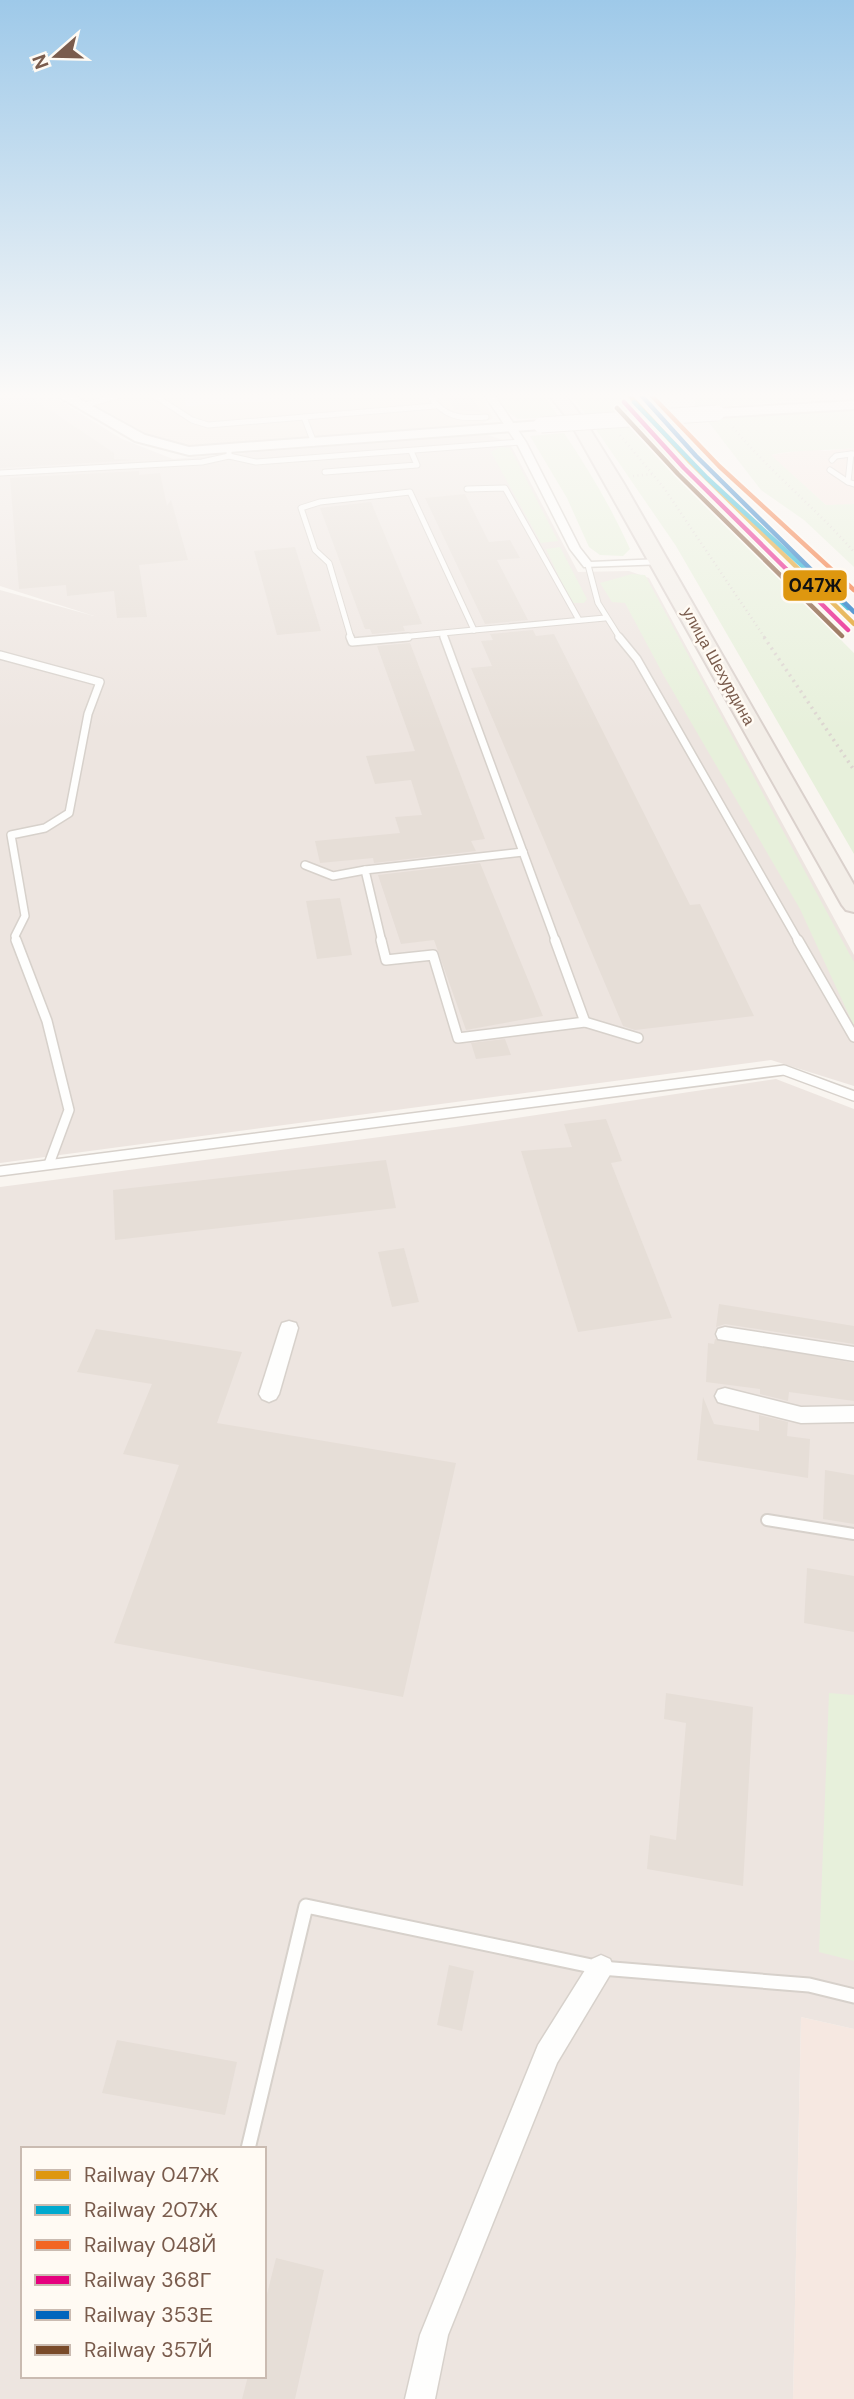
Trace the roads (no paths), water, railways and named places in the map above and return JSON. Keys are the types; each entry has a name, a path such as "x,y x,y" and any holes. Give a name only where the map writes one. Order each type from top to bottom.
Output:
{"main road":[{"name":"улица Шехурдина","path":"628,508 854,905"}],"street":[{"path":"554,508 575,549 588,565 661,562"},
{"path":"269,1394 289,1328"},
{"path":"725,1334 854,1354"},
{"path":"724,1396 801,1415 854,1414"},
{"path":"420,2399 434,2335 547,2054 601,1968"}],"lane":[{"path":"301,508 315,550 329,563 352,642 605,618"},
{"path":"417,508 475,632"},
{"path":"516,508 579,620"},
{"path":"588,565 594,580 596,599 605,618 637,659 854,1037"},
{"path":"443,635 585,1022"},
{"path":"0,655 100,682 88,714 69,813 45,828 11,835 25,916 15,936 47,1021 69,1110 49,1164"},
{"path":"305,865 333,876 523,852"},
{"path":"365,870 386,960 433,955 458,1038 585,1022 638,1038"},
{"path":"0,1171 784,1070 854,1096"},
{"path":"767,1520 854,1534"},
{"path":"248,2147 306,1906 601,1968 810,1985 854,1996"}],"rail line":[{"name":"357Й","path":"712,508 842,636"},
{"name":"368Г","path":"724,508 848,630"},
{"name":"047Ж","path":"737,508 854,624"},
{"name":"207Ж","path":"739,508 848,608"},
{"name":"353Е","path":"749,508 854,612"},
{"name":"048Й","path":"765,508 854,590"}]}
